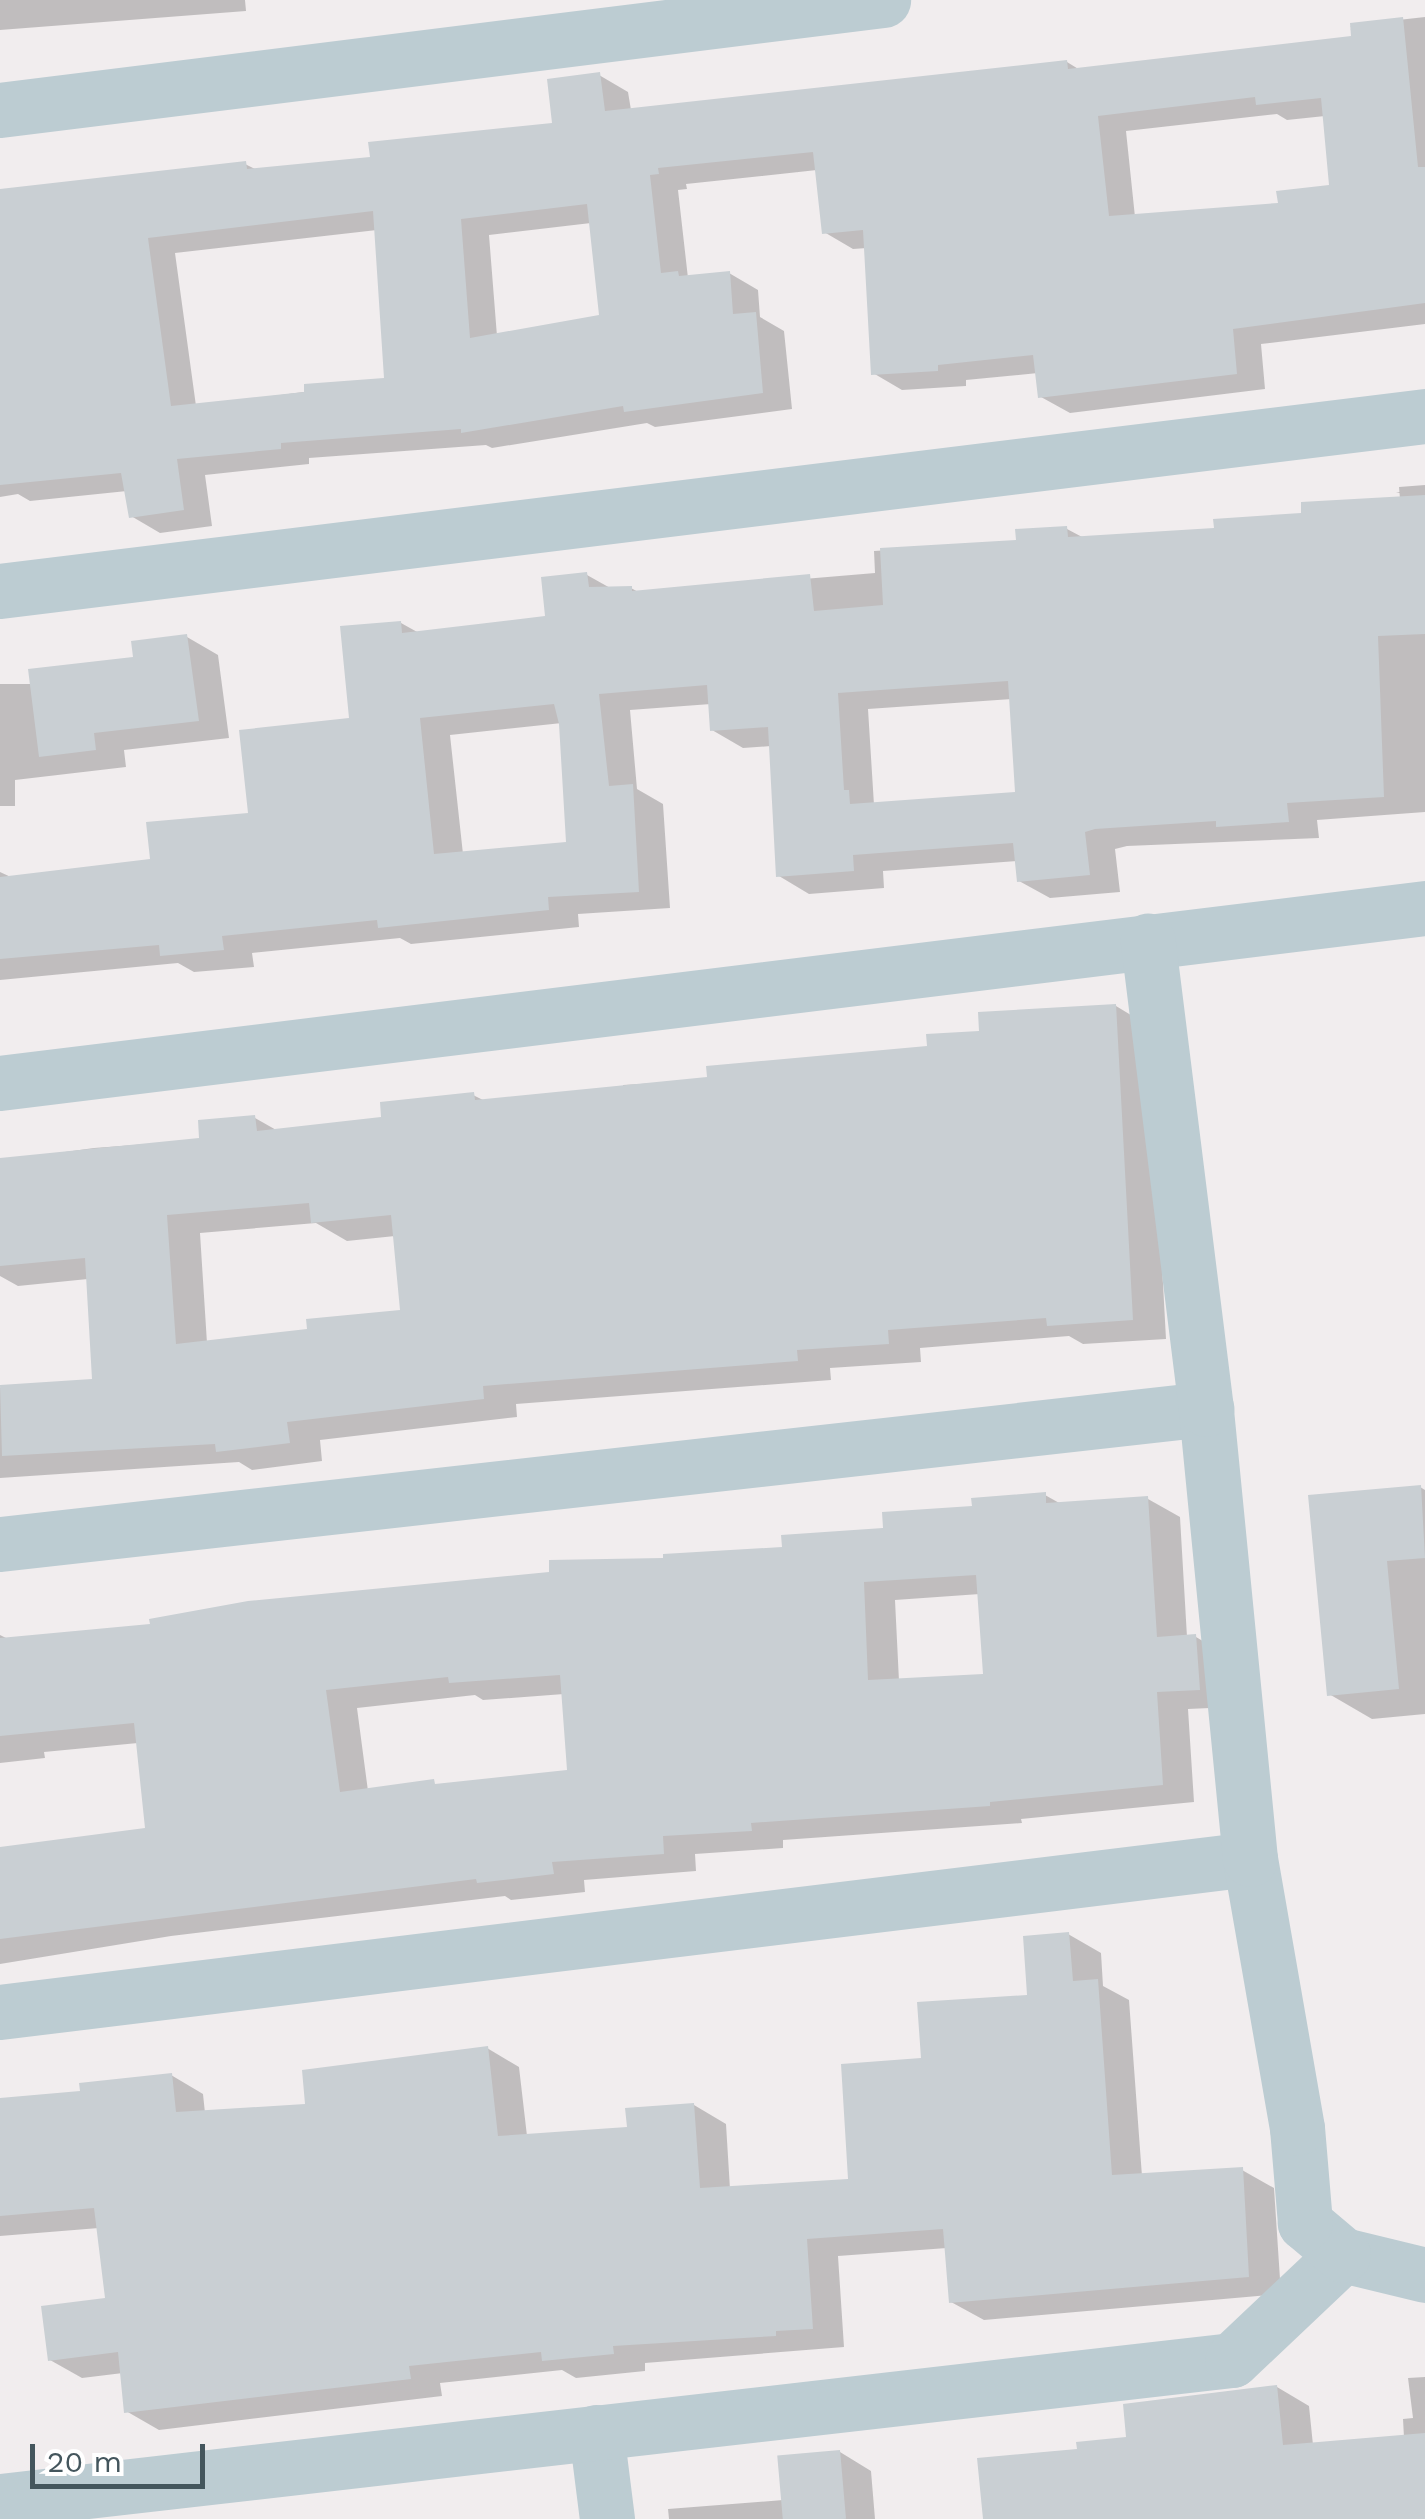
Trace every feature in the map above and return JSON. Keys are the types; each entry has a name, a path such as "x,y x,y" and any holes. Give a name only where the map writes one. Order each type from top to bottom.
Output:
{"street":[{"path":"0,110 883,0"},
{"path":"0,591 1425,416"},
{"path":"0,1082 1425,908"},
{"path":"1148,942 1206,1409 1250,1859 1297,2128 1305,2223 1344,2256 1425,2275"},
{"path":"0,1544 1206,1409"},
{"path":"0,2012 1250,1859"},
{"path":"0,2501 1232,2360 1344,2256"},
{"path":"596,2432 606,2519"}],"building":[{"path":"1403,17 1418,167 1425,167 1425,303 1233,329 1237,374 1038,398 1033,355 938,365 938,371 871,375 863,230 822,234 813,152 658,168 659,174 650,175 661,273 678,271 679,276 730,271 733,314 756,312 763,393 624,412 623,406 461,433 461,429 281,443 281,449 177,459 184,510 129,518 121,473 0,485 0,189 246,161 247,169 370,157 368,142 552,123 547,79 600,72 605,111 1067,60 1068,69 1351,36 1350,23","holes":["1255,97 1256,105 1321,98 1329,185 1276,191 1278,203 1109,216 1098,116","587,204 599,315 470,338 461,219","373,211 384,378 304,384 304,392 171,406 148,238"]},
{"path":"1425,495 1425,634 1378,636 1384,797 1287,803 1289,822 1216,827 1216,821 1095,829 1085,832 1090,875 1017,882 1013,843 853,855 854,871 776,877 768,727 710,731 707,685 599,694 609,786 633,784 639,892 548,897 549,910 378,928 377,920 222,936 224,950 160,956 159,945 0,959 0,877 150,859 146,822 248,813 239,730 349,718 340,626 401,621 402,633 545,616 541,577 587,572 589,587 632,586 632,591 810,574 814,611 883,605 880,548 1016,540 1015,529 1067,526 1068,537 1214,528 1213,519 1301,513 1301,502","holes":["1008,681 1015,792 850,804 849,790 844,790 838,693","554,704 559,724 566,842 434,854 420,718"]},
{"path":"187,634 199,721 94,733 96,750 39,757 28,669 133,657 131,641"},
{"path":"1116,1004 1133,1320 1047,1326 1046,1318 888,1330 889,1344 797,1350 798,1361 483,1386 484,1399 287,1422 290,1443 216,1452 215,1444 2,1456 0,1385 92,1379 85,1258 0,1266 0,1158 199,1138 198,1120 255,1115 257,1131 381,1117 380,1102 474,1092 475,1100 707,1077 706,1066 927,1046 926,1034 979,1031 978,1012","holes":["309,1203 311,1223 391,1215 400,1310 306,1319 307,1329 176,1344 167,1215"]},
{"path":"1421,1485 1425,1558 1387,1561 1399,1689 1327,1696 1308,1495"},
{"path":"1046,1492 1046,1503 1148,1496 1157,1637 1196,1634 1200,1690 1157,1692 1163,1785 990,1802 990,1806 751,1823 752,1831 663,1836 664,1854 552,1862 554,1874 477,1883 476,1879 0,1939 0,1847 145,1828 134,1723 0,1736 0,1638 150,1624 149,1619 248,1601 549,1572 549,1560 663,1558 663,1554 782,1547 781,1535 883,1528 882,1512 972,1506 971,1498","holes":["976,1575 983,1674 868,1680 864,1582","560,1675 567,1770 435,1784 434,1779 340,1792 326,1690 448,1677 449,1683"]},
{"path":"1069,1932 1073,1981 1098,1979 1112,2175 1243,2167 1249,2277 949,2303 943,2229 807,2239 813,2329 776,2331 776,2336 613,2346 614,2354 542,2361 541,2352 409,2366 411,2379 124,2413 118,2352 48,2361 41,2306 105,2298 94,2208 0,2216 0,2098 80,2091 79,2083 172,2073 176,2112 305,2104 302,2070 488,2046 498,2136 627,2127 625,2108 694,2103 700,2188 848,2179 841,2064 921,2058 917,2002 1027,1995 1023,1936"},
{"path":"1277,2385 1283,2445 1425,2433 1425,2519 983,2519 977,2458 1077,2449 1076,2442 1126,2437 1123,2404"},
{"path":"840,2450 846,2519 783,2519 777,2455"}]}
